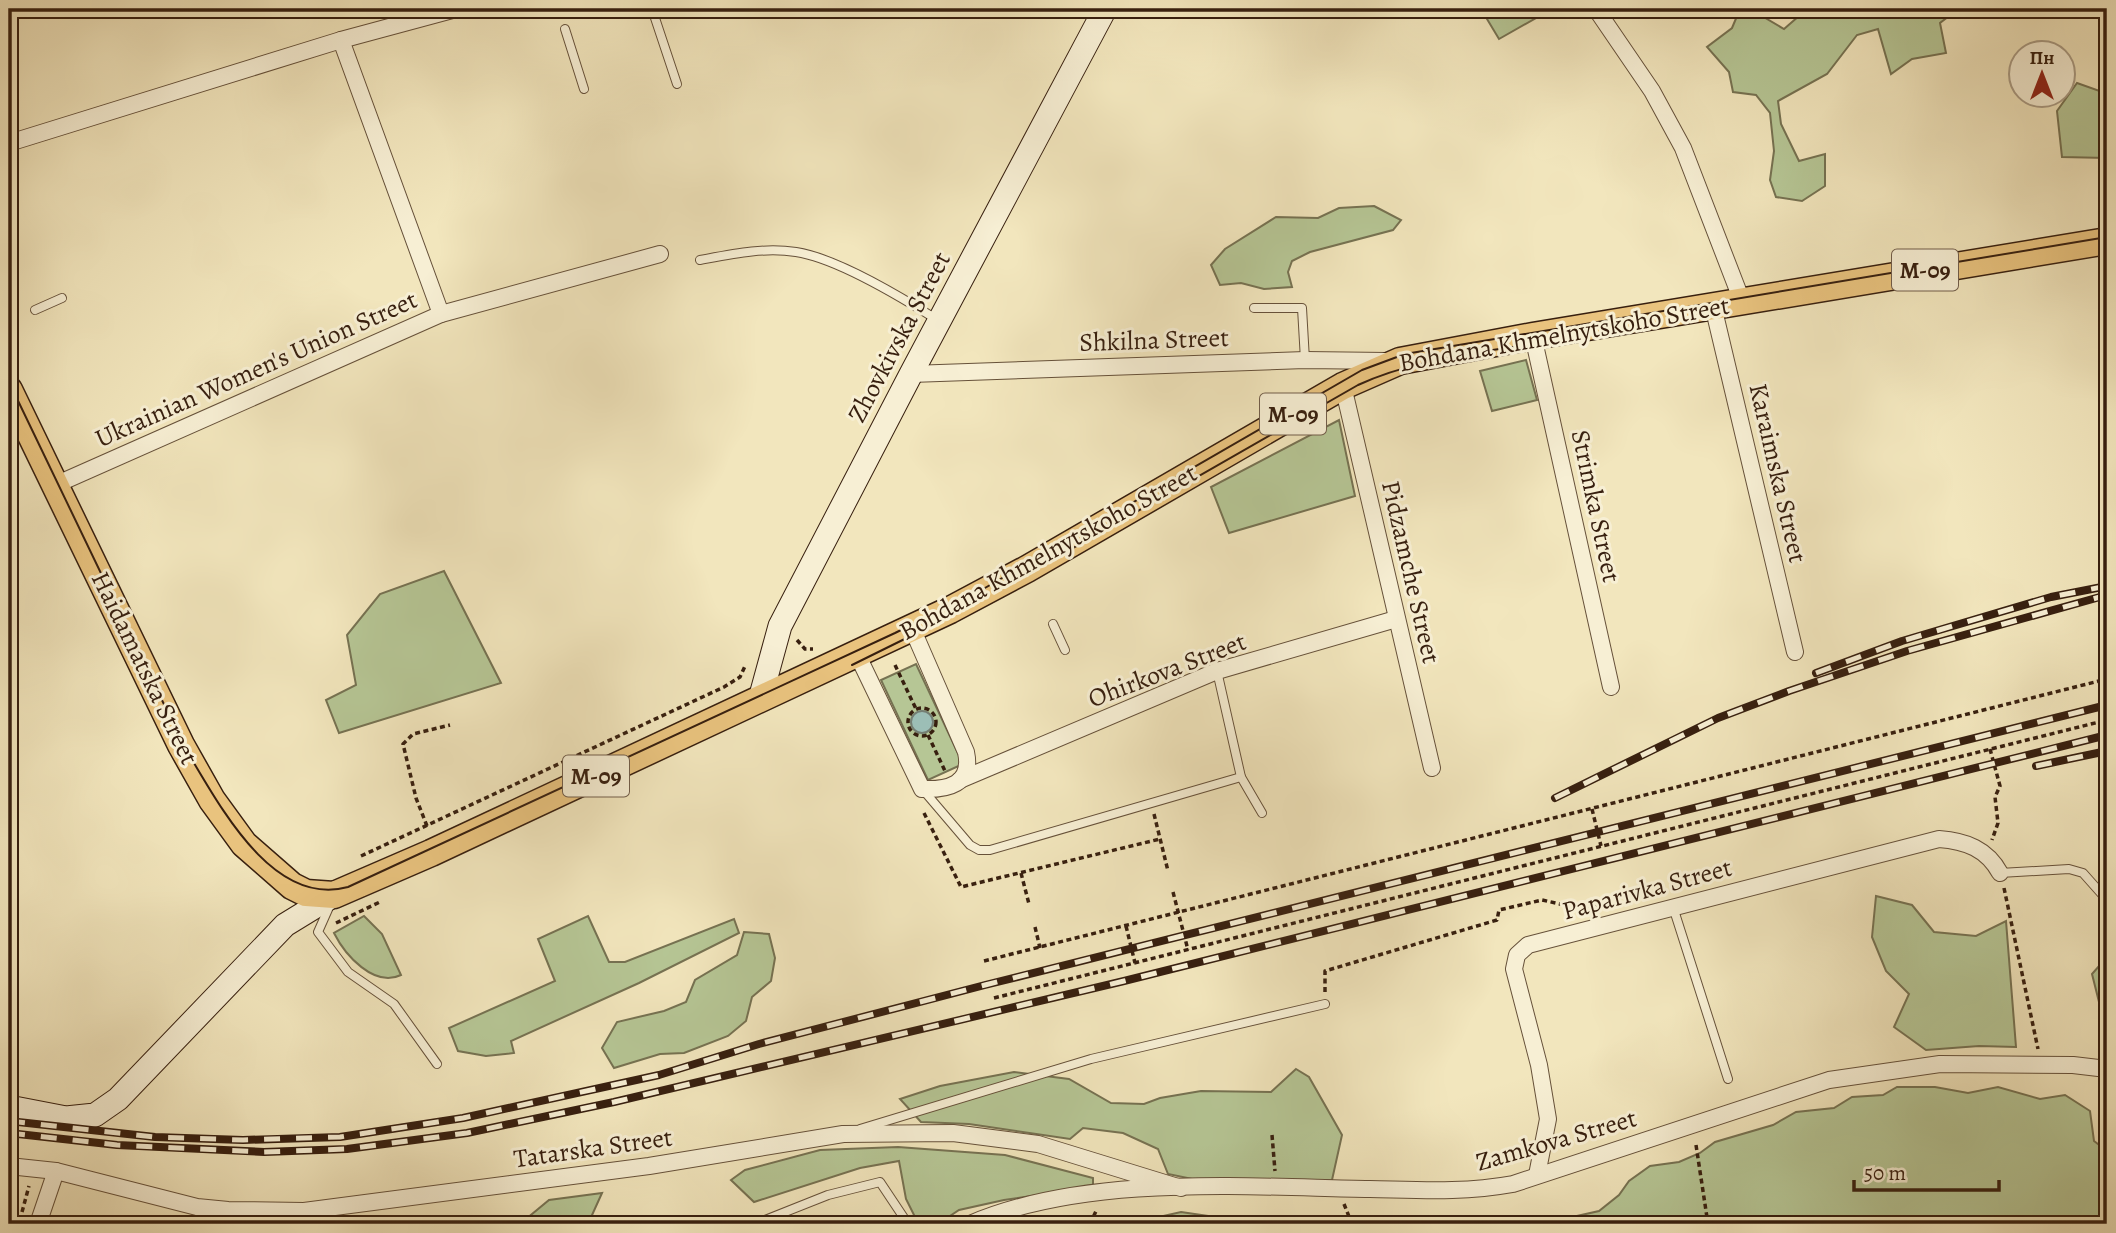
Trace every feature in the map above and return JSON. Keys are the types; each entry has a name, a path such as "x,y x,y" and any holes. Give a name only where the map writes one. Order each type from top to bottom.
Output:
{"main road":[{"name":"Bohdana Khmelnytskoho Street","path":"334,895 1030,574 1343,386 1400,361 1533,336 2107,241"},
{"name":"Haidamatska Street","path":"9,390 181,745 212,800 244,844 278,876 306,893 334,895"}],"street":[{"path":"9,143 341,40 456,9"},
{"name":"Zhovkivska Street","path":"760,699 780,626 1105,9"},
{"path":"1596,9 1652,91 1683,148 1742,301"},
{"name":"Ukrainian Women's Union Street","path":"55,485 441,314 341,40"},
{"path":"441,314 660,254"},
{"name":"Karaimska Street","path":"1713,306 1795,652"},
{"name":"Strimka Street","path":"1533,336 1611,687"},
{"name":"Shkilna Street","path":"911,374 1305,360 1400,361"},
{"name":"Pidzamche Street","path":"1343,386 1432,768"},
{"name":"Ohirkova Street","path":"922,789 939,789 956,783 1217,671 1396,619"},
{"path":"912,628 966,752 967,764 956,783"},
{"path":"857,654 922,789"},
{"name":"Paparivka Street","path":"1537,1175 1548,1119 1539,1065 1515,976 1514,962 1517,955 1528,945 1939,838 1978,848 1994,861 2000,873"},
{"name":"Bohdana Khmelnytskoho Street","path":"9,1107 66,1118 95,1115 118,1099 285,925 334,895"},
{"name":"Zamkova Street","path":"970,1224 1042,1201 1107,1192 1261,1187 1442,1192 1478,1190 1513,1184 1829,1080 1940,1064 2073,1065 2107,1069"},
{"name":"Tatarska Street","path":"9,1166 56,1171 197,1208 304,1211 649,1166 843,1134 953,1133 1038,1144 1181,1188"},
{"path":"38,1224 56,1171"}],"lane":[{"path":"652,9 677,84"},
{"path":"565,29 583,89"},
{"path":"700,260 752,251 797,252 836,263 939,321"},
{"path":"35,310 62,298"},
{"path":"1254,308 1302,308 1305,360"},
{"path":"1053,624 1065,650"},
{"path":"1217,671 1241,777 1262,813"},
{"path":"922,789 970,845 979,850 990,850 1241,777"},
{"path":"2000,873 2069,869 2083,873 2107,900"},
{"path":"334,895 318,932 348,972 394,1004 437,1064"},
{"path":"1673,907 1728,1079"},
{"path":"843,1134 1091,1059 1325,1004"},
{"path":"755,1224 828,1195 880,1182 908,1224"},
{"path":"197,1208 204,1224"}],"path":[{"path":"895,665 916,709"},
{"path":"360,857 724,687 740,677"},
{"path":"984,961 2107,679"},
{"path":"916,709 928,709 935,716 935,729 928,735 919,736 909,728 908,718 916,709"},
{"path":"994,998 2107,720"},
{"path":"427,826 416,798 404,744 413,734 450,725"},
{"path":"928,735 956,783"},
{"path":"1990,749 2000,786 1995,797 1998,823"},
{"path":"1151,805 1168,871"},
{"path":"1592,809 1601,846"},
{"path":"923,813 960,887 1160,838"},
{"path":"1021,873 1029,904"},
{"path":"2000,873 2041,1065"},
{"path":"1173,892 1188,950"},
{"path":"1325,1004 1325,971 1497,920 1499,910 1542,900 1578,908 1624,906 1627,919"},
{"path":"1126,926 1135,963"},
{"path":"1035,927 1040,948"},
{"path":"1272,1135 1275,1173"},
{"path":"1696,1145 1708,1224"},
{"path":"18,1224 33,1174"}],"green space":[{"path":"1481,9 1552,9 1499,39"},
{"path":"1740,9 1750,9 1784,29 1807,9 1957,10 1940,23 1946,53 1912,59 1891,74 1878,29 1857,35 1827,74 1778,101 1781,124 1799,161 1825,154 1825,186 1802,201 1776,197 1770,180 1774,151 1770,113 1756,95 1733,92 1729,72 1707,47 1732,28"},
{"path":"2078,83 2107,92 2107,158 2062,157 2057,111 2059,108 2078,108"},
{"path":"1374,206 1401,220 1393,230 1310,252 1292,261 1288,272 1292,287 1264,289 1241,283 1220,285 1211,265 1225,249 1276,217 1318,218 1339,208"},
{"path":"1526,360 1537,400 1492,411 1480,371"},
{"path":"1339,420 1355,496 1229,533 1211,487"},
{"path":"444,571 501,683 339,733 326,700 356,685 347,635 380,594"},
{"path":"916,664 963,764 928,780 881,680"},
{"path":"1876,896 1912,905 1934,932 1976,936 2006,921 2016,1047 1979,1046 1926,1050 1894,1027 1909,994 1886,971 1872,937"},
{"path":"364,916 382,934 401,975 391,978 371,973 353,959 339,942 334,933"},
{"path":"588,916 609,962 625,962 734,919 739,933 639,983 511,1041 514,1053 486,1056 458,1051 449,1028 555,981 538,939"},
{"path":"744,932 769,934 775,958 771,981 752,997 746,1021 728,1036 684,1053 660,1054 614,1068 602,1048 617,1022 664,1011 686,1002 695,980 737,955"},
{"path":"2107,957 2107,1020 2100,1006 2092,974"},
{"path":"1296,1069 1309,1077 1342,1135 1332,1180 1202,1181 1168,1174 1158,1149 1123,1133 1083,1128 1070,1139 969,1124 921,1122 900,1099 940,1086 1014,1072 1069,1079 1111,1103 1144,1104 1160,1098 1201,1091 1271,1092"},
{"path":"1897,1087 1935,1087 1968,1093 1998,1087 2040,1099 2065,1095 2090,1111 2094,1141 2107,1151 2107,1224 1558,1224 1568,1218 1599,1211 1619,1195 1629,1181 1650,1166 1679,1162 1700,1153 1715,1142 1773,1125 1796,1112 1834,1108 1852,1097 1883,1095"},
{"path":"898,1147 1005,1155 1093,1178 1093,1191 1065,1191 1004,1200 959,1210 941,1222 918,1223 906,1199 899,1161 860,1168 754,1202 731,1180 745,1170 820,1150"},
{"path":"602,1193 588,1224 520,1224 549,1200"},
{"path":"1181,1212 1222,1218 1262,1218 1281,1224 1048,1224 1102,1217 1150,1219"}],"water":[{"path":"922,711 932,718 933,722 926,732 922,733 912,726 911,722 918,712"}],"tram line":[{"path":"9,382 185,748 250,846 271,866 295,882 320,889 348,887 895,633 978,592 1362,370 1405,354 2107,237"},
{"path":"1005,587 1358,385 1400,369 1530,344"},
{"path":"852,665 937,623"}],"railway":[{"path":"1816,673 1902,641 2051,597 2107,586"},
{"path":"1555,798 1718,718 1789,691 1907,651 2107,595"},
{"path":"9,1121 155,1137 243,1140 340,1137 463,1118 659,1075 759,1044 985,985 2107,705"},
{"path":"9,1133 117,1145 264,1152 347,1149 467,1133 614,1102 1124,981 2107,735"},
{"path":"2036,766 2107,751"}]}
